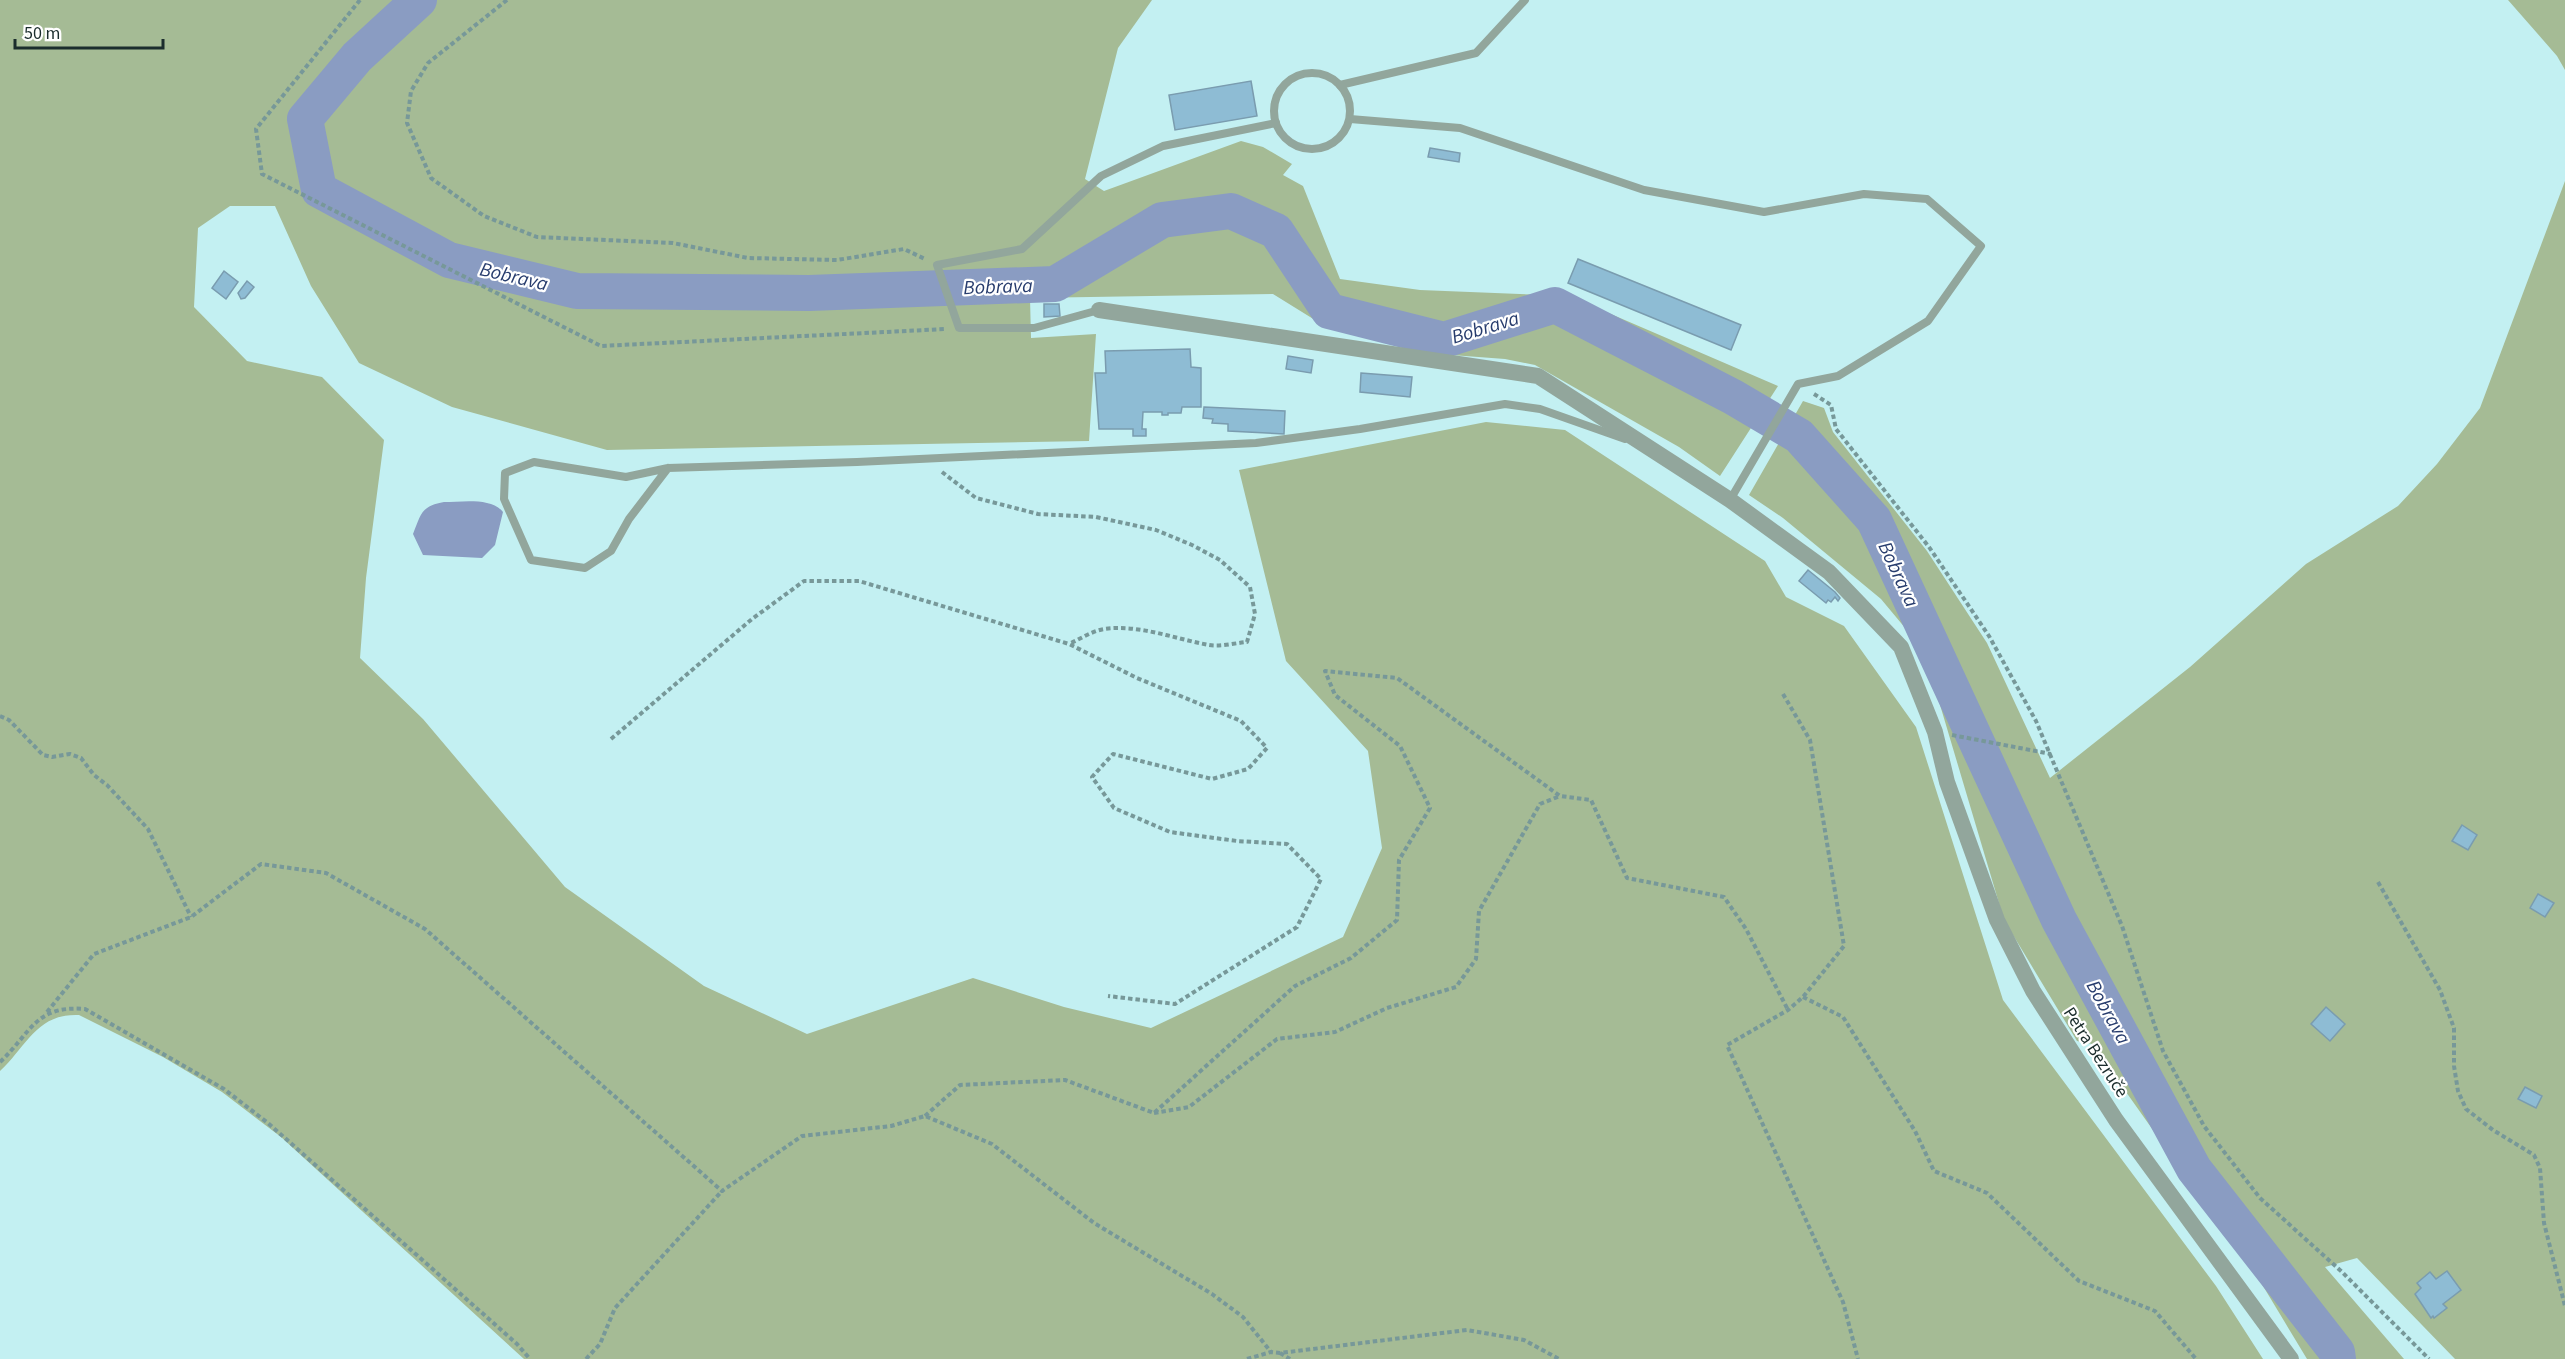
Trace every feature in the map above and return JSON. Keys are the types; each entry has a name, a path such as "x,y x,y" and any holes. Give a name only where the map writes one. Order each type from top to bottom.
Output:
{"street":[{"name":"Petra Bezruče","path":"1099,310 1538,376 1730,500 1829,572 1901,647 1935,732 1947,782 1997,920 2033,991 2116,1120 2291,1359"}],"lane":[{"path":"1340,86 1476,53 1525,0"},
{"path":"1317,74 1329,78 1340,86 1347,96 1350,119 1345,131 1336,141 1315,149 1302,148 1290,142 1281,133 1276,123 1274,110 1277,97 1291,80 1303,75 1317,74"},
{"path":"1350,119 1460,129 1644,190 1764,212 1864,194 1926,199 1982,246 1928,321 1838,376 1798,384 1730,500"},
{"path":"1099,310 1034,328 959,328 938,269 1022,249 1101,176 1163,146 1276,123"},
{"path":"668,468 629,519 611,550 585,568 531,561 504,499 505,473 534,462 626,477 668,468 925,459 1256,443 1360,429 1505,404 1540,409 1646,446"}],"path":[{"path":"360,0 256,129 262,174 601,346 959,328"},
{"path":"507,0 428,63 411,91 407,123 431,178 484,216 537,237 673,243 748,258 837,260 904,249 938,269"},
{"path":"1798,384 1831,405 1836,429 1929,547 1989,636 2052,754 2122,926 2163,1051 2204,1126 2260,1198 2342,1272 2429,1359"},
{"path":"925,459 976,498 1038,514 1096,517 1156,530 1192,544 1220,560 1250,587 1255,614 1247,642 1212,646 1183,637 1159,635 1135,629 1102,630 1069,644"},
{"path":"611,739 752,619 804,581 859,581 1069,644 1137,678 1241,721 1267,748 1248,769 1212,779 1113,754 1092,777 1114,808 1170,832 1237,841 1287,844 1321,879 1297,927 1175,1004 1108,996"},
{"path":"1154,1113 1295,986 1352,958 1397,920 1399,860 1430,808 1400,746 1335,695 1325,671 1397,678 1560,796 1592,800 1627,878 1724,897 1746,928 1788,1010"},
{"path":"1783,694 1810,740 1844,946 1803,997 1788,1010 1726,1045 1843,1302 1858,1359"},
{"path":"0,716 9,720 43,755 52,757 70,754 81,758 94,776 107,785 148,829 191,917"},
{"path":"1935,732 2052,754"},
{"path":"586,1359 600,1344 615,1308 722,1191 802,1136 891,1126 925,1116 960,1085 1065,1080 1154,1113 1189,1107 1277,1039 1335,1032 1387,1008 1456,987 1476,959 1479,911 1540,804 1560,796"},
{"path":"0,1062 47,1012 94,954 191,917 261,864 326,873 425,929 722,1191"},
{"path":"2378,882 2440,990 2454,1028 2457,1083 2466,1109 2493,1130 2534,1155 2540,1168 2544,1223 2565,1306"},
{"path":"1803,997 1843,1017 1916,1131 1934,1171 1987,1193 2079,1281 2156,1311 2196,1359"},
{"path":"47,1012 67,1007 85,1009 224,1089 268,1123 518,1344 530,1359"},
{"path":"925,1116 992,1144 1094,1223 1212,1294 1243,1317 1270,1352"},
{"path":"1247,1359 1270,1352 1280,1353 1467,1330 1524,1340 1559,1359"},
{"path":"1280,1353 1290,1359"}],"green space":[{"path":"0,0 1152,0 1118,48 1085,179 1104,191 1241,141 1263,147 1292,164 1283,175 1303,186 1340,279 1420,290 1569,296 1778,386 1720,476 1679,447 1535,365 1505,359 1425,353 1323,325 1273,294 1030,298 1031,338 1096,334 1089,441 607,450 452,407 359,363 311,286 275,206 230,206 198,228 194,307 247,361 322,377 384,440 366,578 360,658 423,719 565,887 704,986 807,1034 973,978 1064,1007 1151,1028 1343,937 1382,848 1368,751 1286,661 1239,470 1486,422 1565,430 1765,561 1786,597 1844,626 1916,727 2003,1000 2216,1286 2263,1359 524,1359 281,1137 222,1092 163,1057 79,1015 65,1016 43,1025 0,1071"},
{"path":"2508,0 2565,0 2565,70 2557,56"},
{"path":"2565,181 2565,1359 2455,1359 2357,1258 2325,1267 2404,1359 2307,1359 2260,1281 2092,1044 2077,1041 2004,920 1935,688 1916,641 1881,599 1783,518 1749,495 1803,401 1824,408 1833,432 1927,551 1987,643 2050,778 2190,667 2306,564 2398,506 2437,464 2480,408"}],"water":[{"path":"444,502 484,502 498,507 503,512 495,545 482,558 423,555 413,534 418,521 426,509"}],"building":[{"path":"1251,81 1257,116 1175,130 1169,95"},
{"path":"1430,148 1460,153 1459,162 1428,157"},
{"path":"1578,259 1741,325 1731,350 1568,283"},
{"path":"224,271 238,282 226,299 212,288"},
{"path":"247,281 254,287 245,298 241,299 238,293"},
{"path":"1044,304 1059,304 1060,316 1044,317"},
{"path":"1190,349 1191,367 1201,368 1201,407 1182,407 1181,413 1168,413 1168,415 1162,415 1162,412 1143,412 1142,429 1146,429 1146,436 1133,436 1133,429 1099,429 1095,373 1106,373 1105,351"},
{"path":"1288,356 1313,360 1311,373 1286,369"},
{"path":"1361,373 1412,377 1410,397 1360,392"},
{"path":"1204,407 1285,411 1284,434 1228,431 1228,424 1212,423 1213,419 1203,418"},
{"path":"1808,570 1835,592 1840,598 1838,601 1835,597 1831,602 1828,600 1826,603 1799,581"},
{"path":"2462,825 2477,835 2468,850 2452,841"},
{"path":"2538,894 2554,903 2545,917 2530,908"},
{"path":"2326,1007 2345,1024 2330,1041 2311,1024"},
{"path":"2525,1087 2542,1096 2536,1108 2518,1099"},
{"path":"2447,1271 2461,1290 2443,1304 2447,1308 2431,1318 2415,1294 2421,1288 2417,1283 2430,1272 2436,1279"}],"waterway":[{"name":"Bobrava","path":"419,0 357,57 305,119 319,190 449,260 577,291 809,293 1055,284 1162,220 1231,211 1276,231 1329,311 1444,340 1555,305 1733,397 1799,436 1874,520 2059,920 2194,1169 2337,1352 2338,1359"}]}
